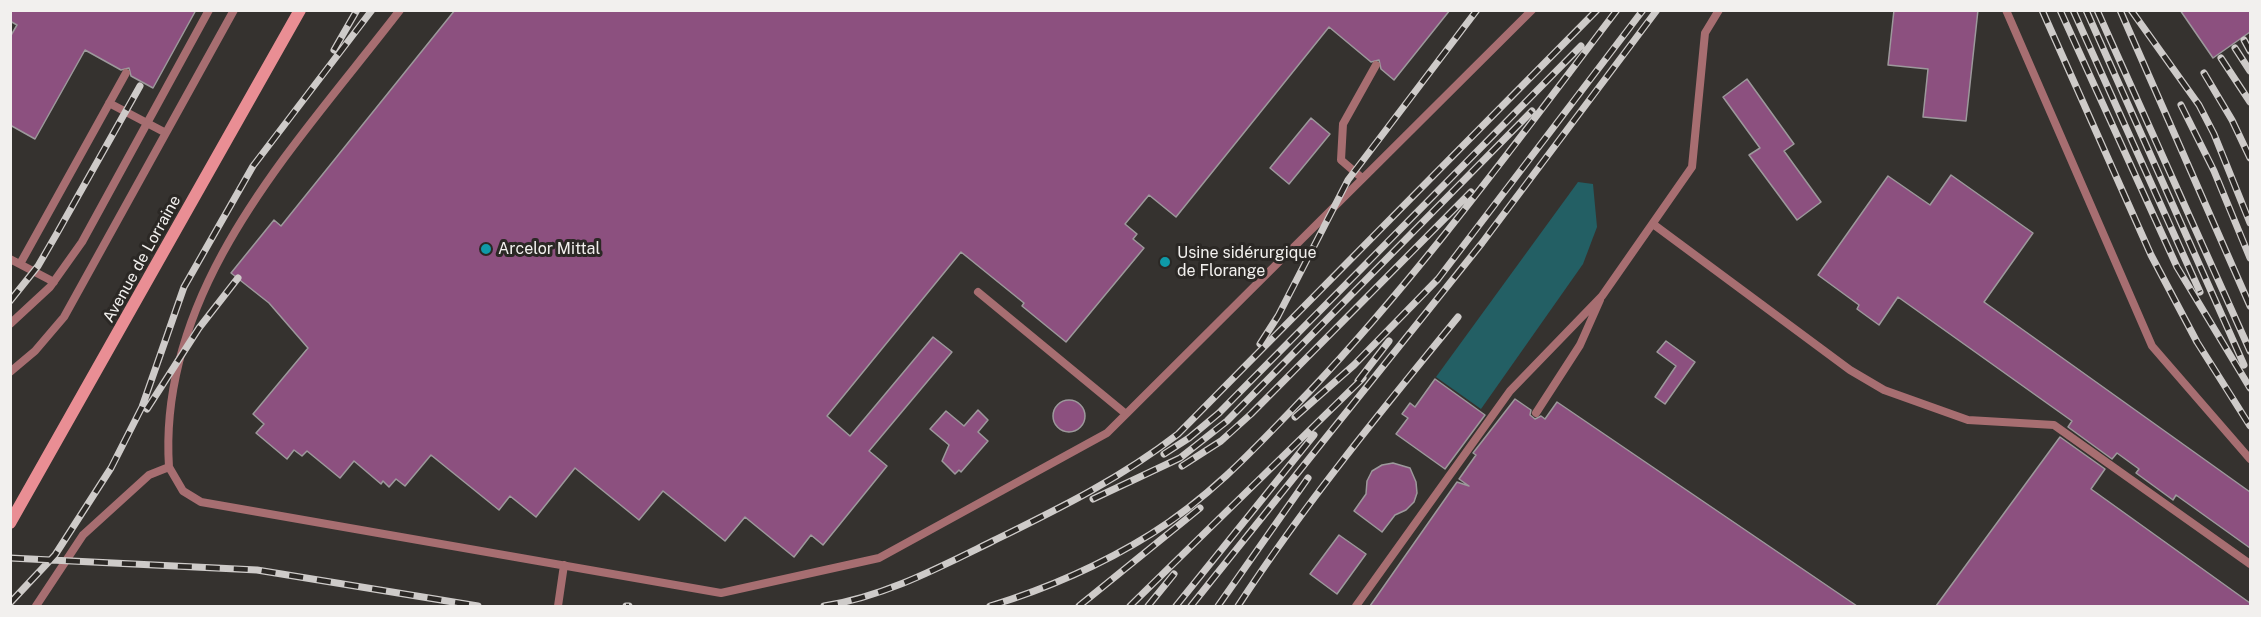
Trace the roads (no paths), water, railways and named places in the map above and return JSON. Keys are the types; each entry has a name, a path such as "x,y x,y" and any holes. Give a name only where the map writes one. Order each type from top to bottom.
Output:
{"main road":[{"name":"Avenue de Lorraine","path":"10,523 300,10"}],"lane":[{"path":"10,324 54,282 82,242 209,10"},
{"path":"10,372 35,351 64,317 234,10"},
{"path":"400,10 270,178 212,272 193,317 175,386 167,435 169,467 183,491 201,502 721,593 879,558 1107,433 1532,10"},
{"path":"1356,606 1510,392 1602,296 1692,167 1705,33 1719,10"},
{"path":"2006,10 2152,346 2250,459"},
{"path":"1362,178 1341,160 1343,124 1376,65"},
{"path":"20,264 126,73"},
{"path":"109,103 166,133"},
{"path":"1653,224 1850,370 1876,385 1968,420 2054,425 2250,564"},
{"path":"10,259 54,282"},
{"path":"978,292 1126,414"},
{"path":"1536,413 1580,345 1602,296"},
{"path":"36,606 83,535 149,475 169,467"},
{"path":"558,606 564,565"}],"water":[{"path":"1578,182 1593,184 1597,227 1583,264 1481,409 1436,377"}],"railway":[{"path":"334,50 357,10"},
{"path":"10,603 55,555 111,468 142,407 184,287 253,166 372,10"},
{"path":"1260,344 1278,316 1348,180 1477,10"},
{"path":"824,606 889,589 951,562 1087,493 1178,434 1597,10"},
{"path":"990,606 1032,592 1113,556 1173,519 1234,468 1309,392 1391,300 1468,205 1617,10"},
{"path":"1295,417 1354,365 1438,279 1643,10"},
{"path":"1191,606 1482,243 1657,10"},
{"path":"2042,10 2151,255 2197,342 2250,426"},
{"path":"2060,10 2177,267 2250,388"},
{"path":"2073,10 2200,292"},
{"path":"2086,10 2244,365"},
{"path":"2097,10 2250,351"},
{"path":"2120,10 2250,306"},
{"path":"2131,10 2199,105 2214,134 2250,223"},
{"path":"2244,40 2250,51"},
{"path":"1164,454 1189,438 1219,413 1581,46"},
{"path":"2235,48 2250,71"},
{"path":"2221,58 2250,102"},
{"path":"2204,73 2232,120 2250,158"},
{"path":"10,301 38,266 140,86"},
{"path":"2181,105 2214,171 2250,258"},
{"path":"1093,499 1180,458 1227,421 1532,111"},
{"path":"1182,466 1221,441 1251,414 1471,192"},
{"path":"147,409 199,328 238,278"},
{"path":"1238,606 1316,495 1458,317"},
{"path":"1358,381 1389,341"},
{"path":"1130,606 1363,378"},
{"path":"1176,606 1314,435"},
{"path":"1218,606 1308,478"},
{"path":"1079,606 1200,508"},
{"path":"10,558 257,570 478,606"},
{"path":"1148,606 1174,574"}],"place":[{"name":"Arcelor Mittal","path":"486,249"},
{"name":"Usine sidérurgique de Florange","path":"1165,262"}]}
